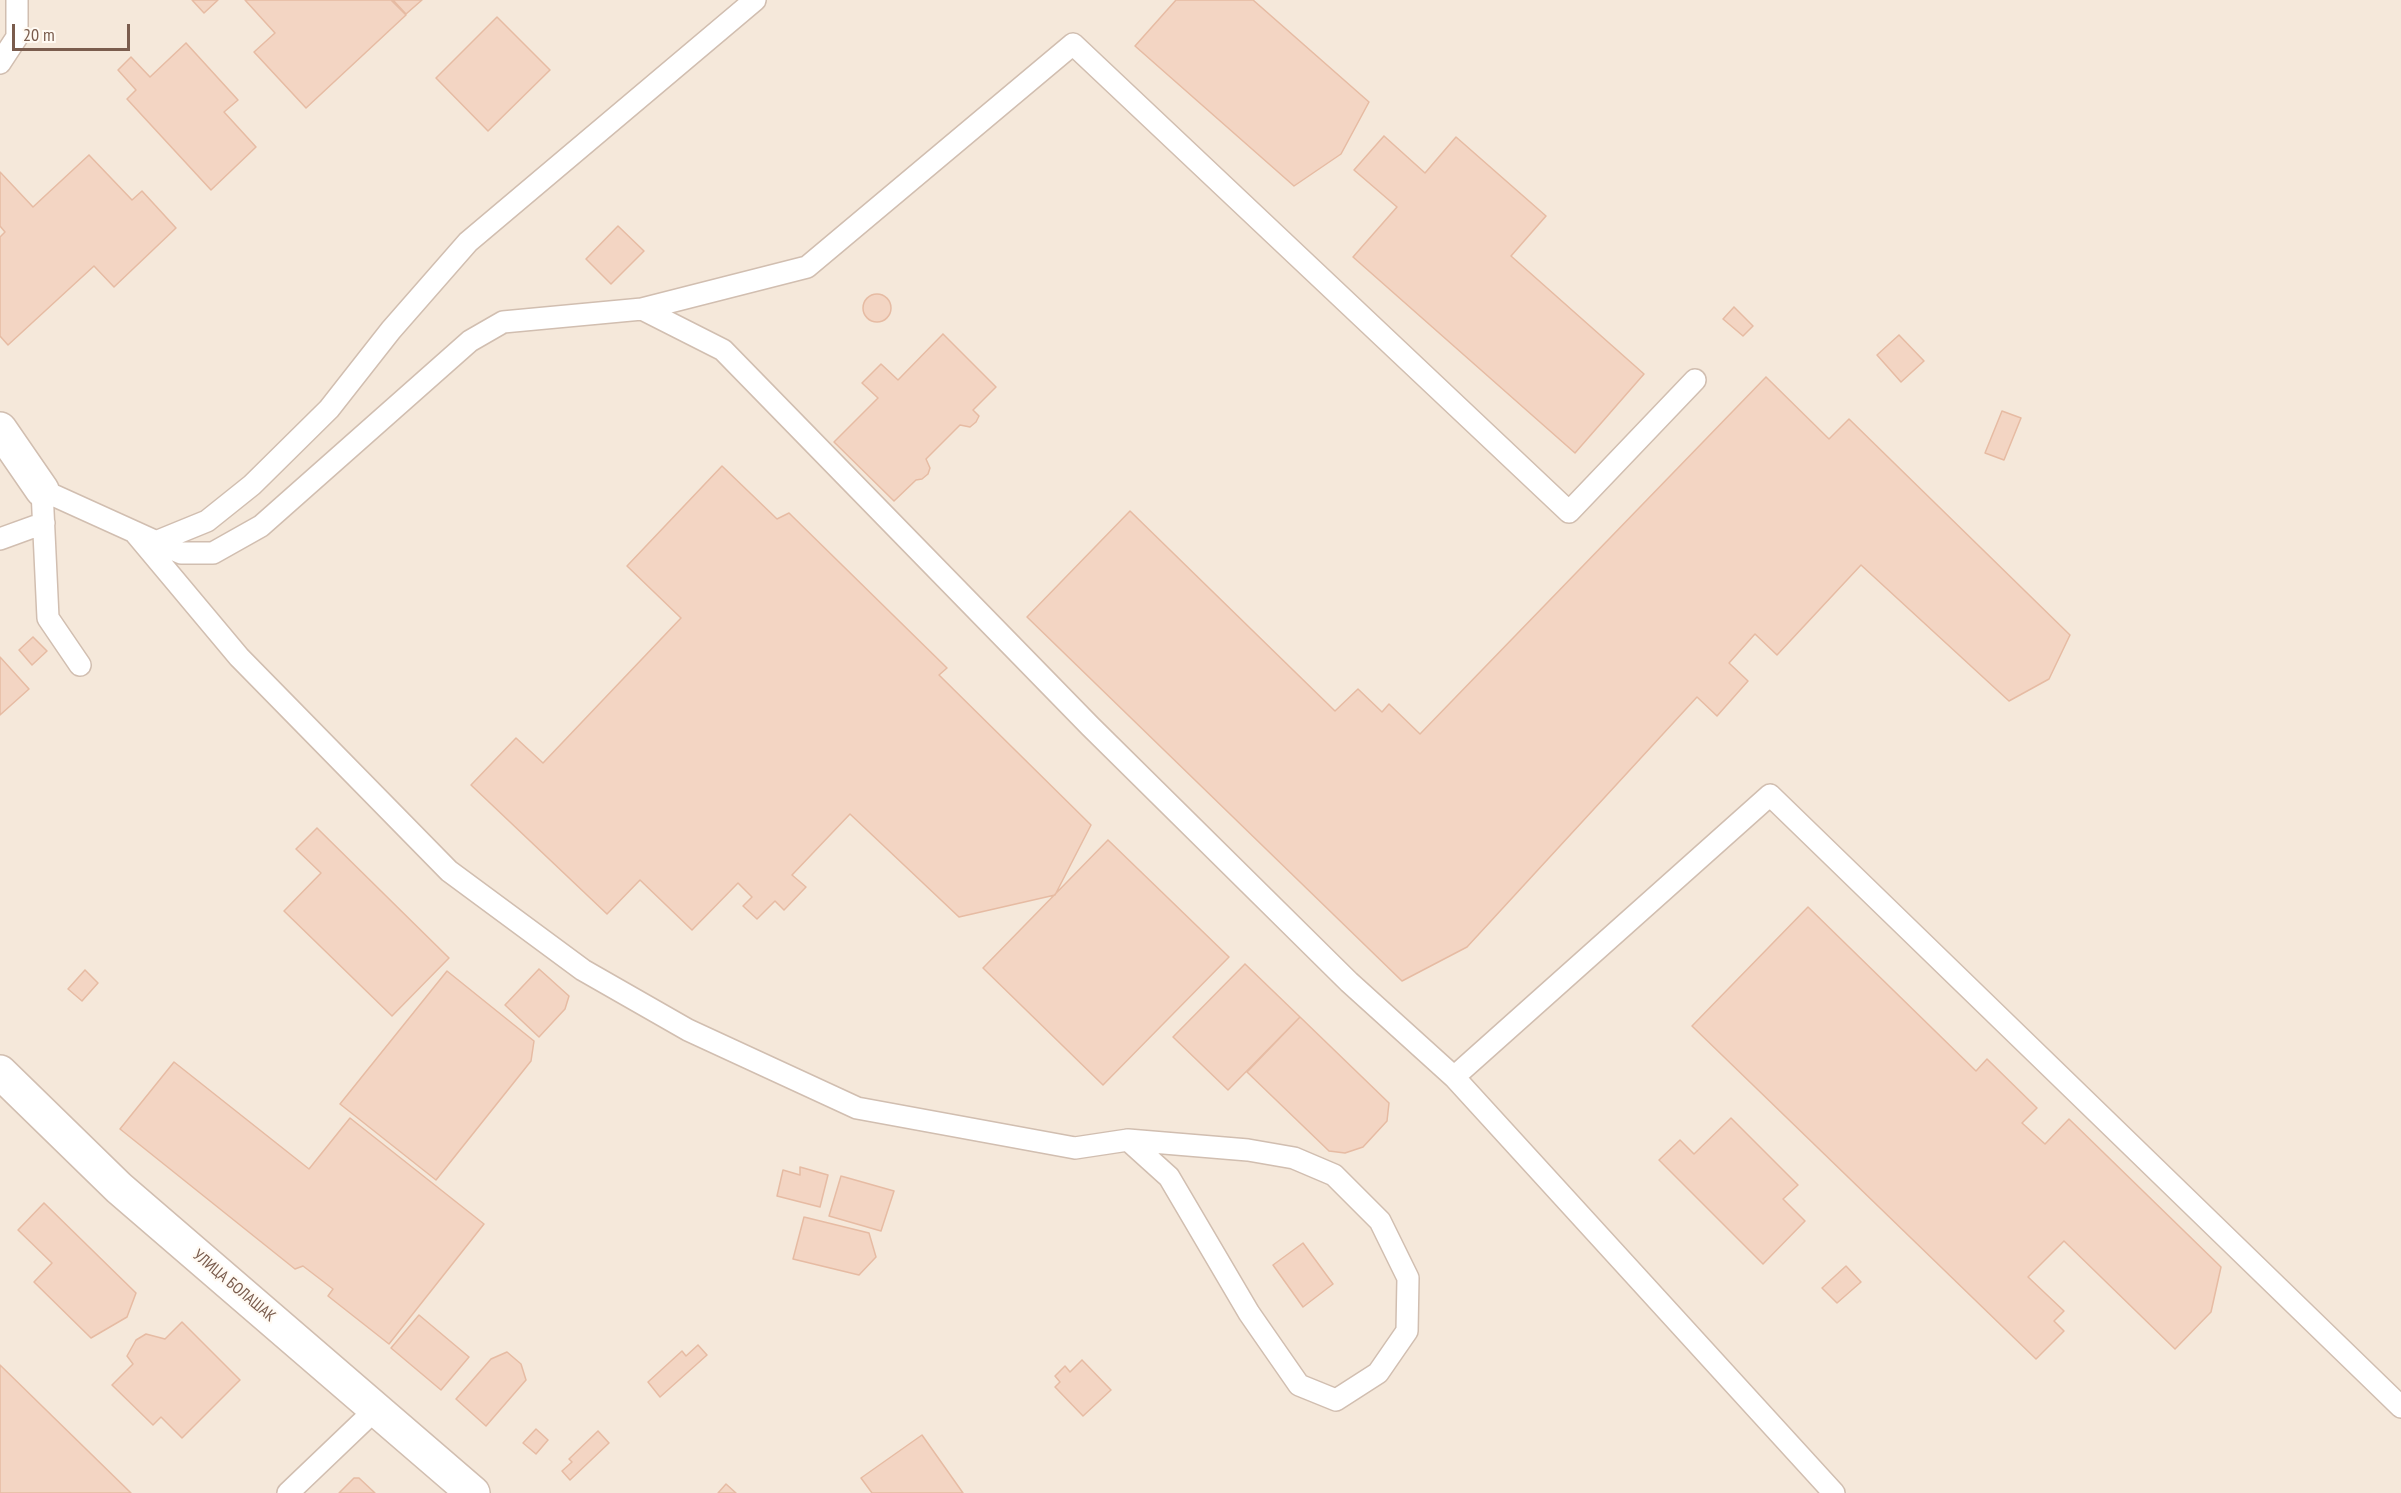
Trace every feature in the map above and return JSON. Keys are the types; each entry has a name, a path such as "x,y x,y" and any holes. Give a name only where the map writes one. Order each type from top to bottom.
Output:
{"street":[{"path":"0,429 42,490"},
{"name":"УЛИЦА БОЛАШАК","path":"0,1072 119,1188 473,1493"}],"lane":[{"path":"0,63 17,37 17,0"},
{"path":"158,541 207,521 252,486 329,409 391,330 468,242 755,0"},
{"path":"80,665 48,618 42,490 134,530 180,553 213,553 261,526 470,342 503,322 642,309 807,267 1073,44 1569,512 1695,380"},
{"path":"642,309 723,350 1090,726 1349,982 1454,1077 1834,1493"},
{"path":"0,539 44,524"},
{"path":"134,530 239,657 449,871 583,970 688,1030 857,1108 1075,1148 1128,1140 1248,1150 1294,1158 1334,1175 1380,1221 1408,1278 1407,1331 1378,1373 1336,1400 1299,1384 1249,1313 1169,1177 1128,1140"},
{"path":"1454,1077 1770,795 2401,1407"},
{"path":"288,1493 377,1408"}],"shaded area":[{"path":"0,0 2401,0 2401,1493 0,1493"}],"building":[{"path":"192,0 218,0 204,13"},
{"path":"245,0 391,0 406,15 306,108 254,52 275,33"},
{"path":"393,0 422,0 406,14"},
{"path":"1176,0 1253,0 1369,102 1341,154 1294,186 1135,46"},
{"path":"497,17 550,70 488,131 436,78"},
{"path":"186,43 238,100 224,112 256,147 211,190 127,99 136,90 118,70 131,57 150,77"},
{"path":"1384,136 1425,173 1456,137 1546,216 1511,256 1644,374 1575,453 1353,257 1397,207 1354,170"},
{"path":"89,155 132,200 142,191 176,228 114,287 94,266 8,345 0,336 0,237 5,232 0,226 0,172 33,207"},
{"path":"618,226 644,251 611,284 586,259"},
{"path":"877,294 887,298 891,308 887,318 877,322 867,318 863,308 867,298"},
{"path":"1734,307 1753,326 1743,336 1723,319"},
{"path":"943,334 996,387 973,410 979,416 976,422 970,427 960,425 926,459 930,468 928,474 916,480 894,501 834,442 878,398 862,383 881,364 898,380"},
{"path":"1899,335 1924,361 1901,382 1877,355"},
{"path":"1766,377 1829,439 1849,419 2070,635 2049,679 2009,701 1861,565 1777,655 1755,634 1729,663 1748,681 1717,716 1697,697 1467,947 1402,981 1027,617 1130,511 1335,711 1358,689 1382,712 1389,704 1420,734"},
{"path":"2002,411 2021,418 2004,460 1985,453"},
{"path":"722,466 777,519 789,513 947,668 939,675 1091,825 1055,895 959,917 850,814 792,875 806,887 784,910 775,901 757,919 743,906 752,897 738,883 692,930 640,880 607,914 471,785 516,738 543,763 681,618 627,566"},
{"path":"33,637 47,651 32,665 19,650"},
{"path":"0,657 29,689 0,715"},
{"path":"317,828 449,958 392,1016 284,911 321,873 296,849"},
{"path":"1108,840 1229,957 1103,1085 983,968"},
{"path":"1808,907 1976,1071 1987,1059 2037,1108 2022,1123 2045,1144 2069,1119 2221,1267 2211,1312 2175,1349 2064,1241 2028,1277 2064,1311 2054,1321 2064,1331 2036,1359 1692,1026"},
{"path":"1245,964 1300,1017 1228,1090 1173,1037"},
{"path":"539,969 569,996 565,1009 539,1037 505,1005"},
{"path":"85,970 98,983 82,1001 68,989"},
{"path":"447,971 534,1041 531,1061 436,1180 340,1104"},
{"path":"1300,1017 1389,1103 1387,1121 1363,1147 1345,1153 1329,1151 1247,1072"},
{"path":"174,1062 309,1169 350,1118 484,1224 389,1344 328,1296 333,1289 303,1266 295,1269 120,1129"},
{"path":"1731,1118 1798,1185 1783,1199 1805,1221 1763,1264 1659,1160 1680,1140 1694,1154"},
{"path":"800,1167 828,1175 820,1207 777,1196 783,1170 800,1175"},
{"path":"841,1176 894,1191 881,1231 829,1216"},
{"path":"44,1203 136,1293 127,1317 91,1338 34,1282 52,1263 18,1230"},
{"path":"804,1217 869,1233 876,1257 859,1275 793,1259"},
{"path":"1303,1243 1333,1284 1303,1307 1273,1265"},
{"path":"1846,1266 1861,1282 1837,1303 1822,1288"},
{"path":"419,1315 469,1357 441,1390 391,1348"},
{"path":"182,1322 240,1380 182,1438 161,1417 153,1425 112,1385 133,1364 127,1356 136,1340 146,1334 165,1339"},
{"path":"698,1345 707,1355 660,1397 648,1382 682,1351 686,1356"},
{"path":"507,1352 521,1364 526,1380 486,1426 456,1399 491,1359"},
{"path":"1082,1360 1111,1390 1083,1416 1055,1387 1060,1382 1055,1376 1065,1366 1070,1372"},
{"path":"0,1365 131,1493 0,1493"},
{"path":"536,1429 548,1440 536,1454 523,1443"},
{"path":"598,1431 609,1443 570,1480 562,1471 572,1462 569,1459"},
{"path":"922,1435 963,1493 872,1493 861,1478"},
{"path":"354,1478 359,1478 375,1493 339,1493"},
{"path":"726,1484 736,1493 718,1493"}]}
